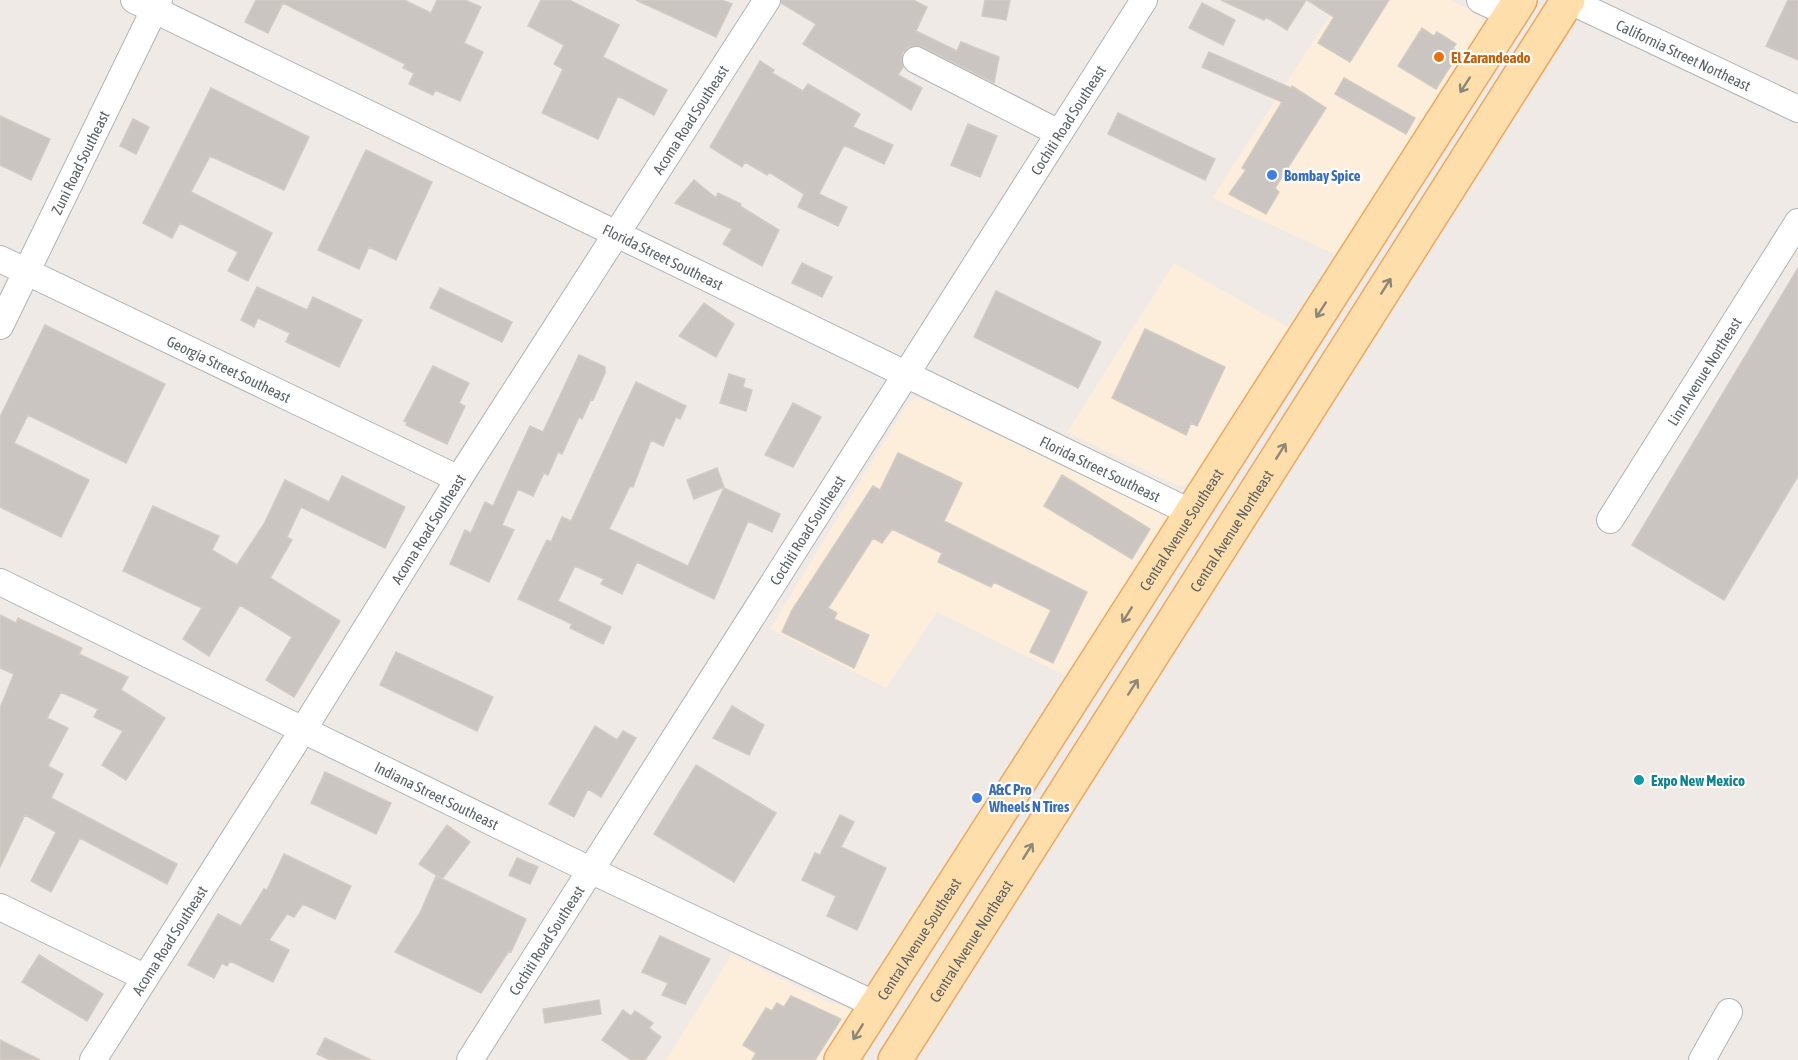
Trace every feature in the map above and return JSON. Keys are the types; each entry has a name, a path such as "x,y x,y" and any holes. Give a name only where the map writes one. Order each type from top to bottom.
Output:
{"main road":[{"name":"Central Avenue Northeast","path":"895,1060 1568,0"},
{"name":"Central Avenue Southeast","path":"841,1060 1515,7"}],"street":[{"name":"Acoma Road Southeast","path":"93,1060 615,233 767,0"},
{"name":"Cochiti Road Southeast","path":"470,1060 1144,0"},
{"path":"1480,0 1515,7"},
{"name":"California Street Northeast","path":"1568,0 1798,109"},
{"name":"Florida Street Southeast","path":"149,3 615,233 1192,513"},
{"name":"Zuni Road Southeast","path":"0,326 149,3"},
{"path":"916,60 1059,133"},
{"name":"Linn Avenue Northeast","path":"1610,520 1798,222"},
{"name":"Georgia Street Southeast","path":"0,259 459,479"},
{"name":"Indiana Street Southeast","path":"0,582 590,870 876,1005"},
{"path":"0,907 144,977"},
{"path":"1702,1060 1729,1012"}],"shaded area":[{"path":"1340,0 1450,0 1479,14 1486,22 1339,256 1212,198"},
{"path":"1174,263 1293,330 1196,483 1178,486 1067,432"},
{"path":"917,397 1169,516 1168,524 1071,678 937,612 886,688 770,629 907,404"},
{"path":"732,954 830,1003 845,1006 851,1012 852,1016 825,1060 666,1060"}],"building":[{"path":"256,0 404,0 431,13 437,0 465,0 481,7 464,43 483,52 460,101 435,90 433,95 409,84 414,73 403,68 405,64 283,3 268,33 245,22"},
{"path":"541,0 569,0 619,25 603,57 667,90 654,115 618,96 598,139 542,113 563,69 554,64 564,45 528,26"},
{"path":"636,0 722,0 732,4 716,37"},
{"path":"782,0 913,0 927,7 916,31 957,51 961,42 999,57 994,83 923,47 908,47 902,54 903,67 898,75 922,88 911,110 803,44 816,24 781,3"},
{"path":"985,0 1010,0 1006,20 982,16"},
{"path":"1221,0 1306,0 1287,30 1266,17 1264,20"},
{"path":"1307,0 1389,0 1350,62 1318,43 1334,17"},
{"path":"1788,0 1798,0 1798,60 1766,46"},
{"path":"1202,3 1235,20 1223,45 1189,28"},
{"path":"1422,28 1434,36 1437,32 1456,44 1453,48 1459,53 1436,89 1398,66"},
{"path":"1209,52 1291,88 1292,86 1326,108 1275,188 1279,192 1266,214 1229,194 1246,170 1242,168 1282,102 1202,67"},
{"path":"760,61 774,70 772,73 803,91 808,84 860,114 853,127 893,145 884,164 844,145 819,194 847,207 838,226 798,207 804,194 769,172 767,175 745,162 742,167 710,147"},
{"path":"1344,78 1415,118 1406,134 1335,94"},
{"path":"211,88 309,137 284,190 210,156 191,192 272,233 248,281 228,271 238,252 180,223 172,238 143,223"},
{"path":"1118,113 1215,159 1205,180 1108,134"},
{"path":"0,116 50,139 31,180 0,165"},
{"path":"133,119 149,127 136,154 120,146"},
{"path":"968,124 997,136 980,177 951,165"},
{"path":"366,150 432,182 396,260 369,247 359,269 318,250"},
{"path":"694,180 716,198 718,193 741,204 740,206 779,230 762,266 723,244 732,229 675,203"},
{"path":"802,263 832,277 822,297 792,283"},
{"path":"1798,268 1798,476 1724,600 1632,545"},
{"path":"257,287 307,310 313,297 362,320 339,367 286,342 290,333 258,318 254,327 241,320"},
{"path":"440,288 512,322 502,342 430,308"},
{"path":"996,291 1101,342 1078,388 974,337"},
{"path":"704,303 734,324 716,357 679,336"},
{"path":"45,325 165,384 126,463 28,415 14,443 89,480 61,537 0,507 0,417"},
{"path":"1145,329 1225,367 1197,426 1191,423 1186,435 1112,398"},
{"path":"579,355 605,367 605,373 582,419 579,417 562,454 558,452 548,475 544,473 533,496 518,489 502,525 514,530 489,582 450,564 465,530 471,533 485,502 493,506 530,426 543,432"},
{"path":"433,366 469,383 459,403 465,406 447,444 406,425 407,422 404,421"},
{"path":"729,374 745,379 743,387 752,390 746,411 720,403"},
{"path":"636,382 686,406 680,419 676,417 663,446 651,440 633,487 630,486 609,529 688,566 724,488 780,514 772,532 748,521 714,599 637,562 622,594 601,584 604,579 575,566 558,601 611,627 603,644 570,628 572,624 518,599 547,540 551,542 562,517 571,521"},
{"path":"793,403 821,417 793,467 765,455"},
{"path":"898,453 962,483 944,521 1087,592 1053,663 1030,652 1051,610 994,582 991,587 938,562 942,553 892,529 882,543 873,538 828,608 837,613 834,619 869,635 854,668 782,632 792,610 873,486 880,490"},
{"path":"717,468 724,487 694,499 687,480"},
{"path":"1062,475 1150,529 1132,559 1044,506"},
{"path":"342,476 405,507 385,548 301,507 287,537 292,540 270,578 340,621 294,697 266,680 292,637 240,605 209,656 183,639 202,608 123,571 153,506 219,536 212,550 237,565 264,524 285,480 329,502"},
{"path":"0,615 16,623 18,618 82,648 79,654 128,677 121,690 165,718 126,780 102,765 123,731 94,717 98,709 61,692 47,718 68,728 48,766 63,774 51,798 177,864 167,884 80,838 51,892 31,881 56,832 25,815 0,867 0,708 14,674 0,668"},
{"path":"396,652 493,697 477,731 380,685"},
{"path":"732,706 764,725 749,755 713,738"},
{"path":"595,726 617,740 623,731 636,738 601,797 588,789 574,817 549,804"},
{"path":"696,765 776,813 734,882 654,834"},
{"path":"325,772 391,803 376,834 311,803"},
{"path":"840,815 854,822 841,847 886,868 857,930 827,916 836,896 802,880 815,853 820,855"},
{"path":"447,825 470,842 442,879 419,864"},
{"path":"284,854 351,886 335,919 303,904 294,917 287,914 269,940 289,950 273,982 230,961 227,966 222,963 214,978 188,965 218,914 241,926 264,889 267,890"},
{"path":"517,858 538,867 530,884 509,875"},
{"path":"436,876 526,919 511,952 509,951 481,993 395,952 420,913"},
{"path":"660,936 710,959 685,1004 662,995 668,983 642,972"},
{"path":"39,955 103,994 87,1021 22,982"},
{"path":"791,996 841,1019 815,1060 752,1060 756,1053 743,1045 766,1008 772,1011 777,1003 784,1007"},
{"path":"599,1000 601,1014 545,1023 543,1009"},
{"path":"623,1010 631,1016 635,1011 653,1023 649,1028 661,1037 645,1060 631,1060 602,1040"},
{"path":"325,1038 371,1060 330,1060 317,1054"},
{"path":"0,1040 40,1060 0,1060"}],"place":[{"name":"El Zarandeado","path":"1439,57"},
{"name":"Bombay Spice","path":"1272,175"},
{"name":"Expo New Mexico","path":"1639,780"},
{"name":"A&C Pro Wheels N Tires","path":"977,798"}]}
